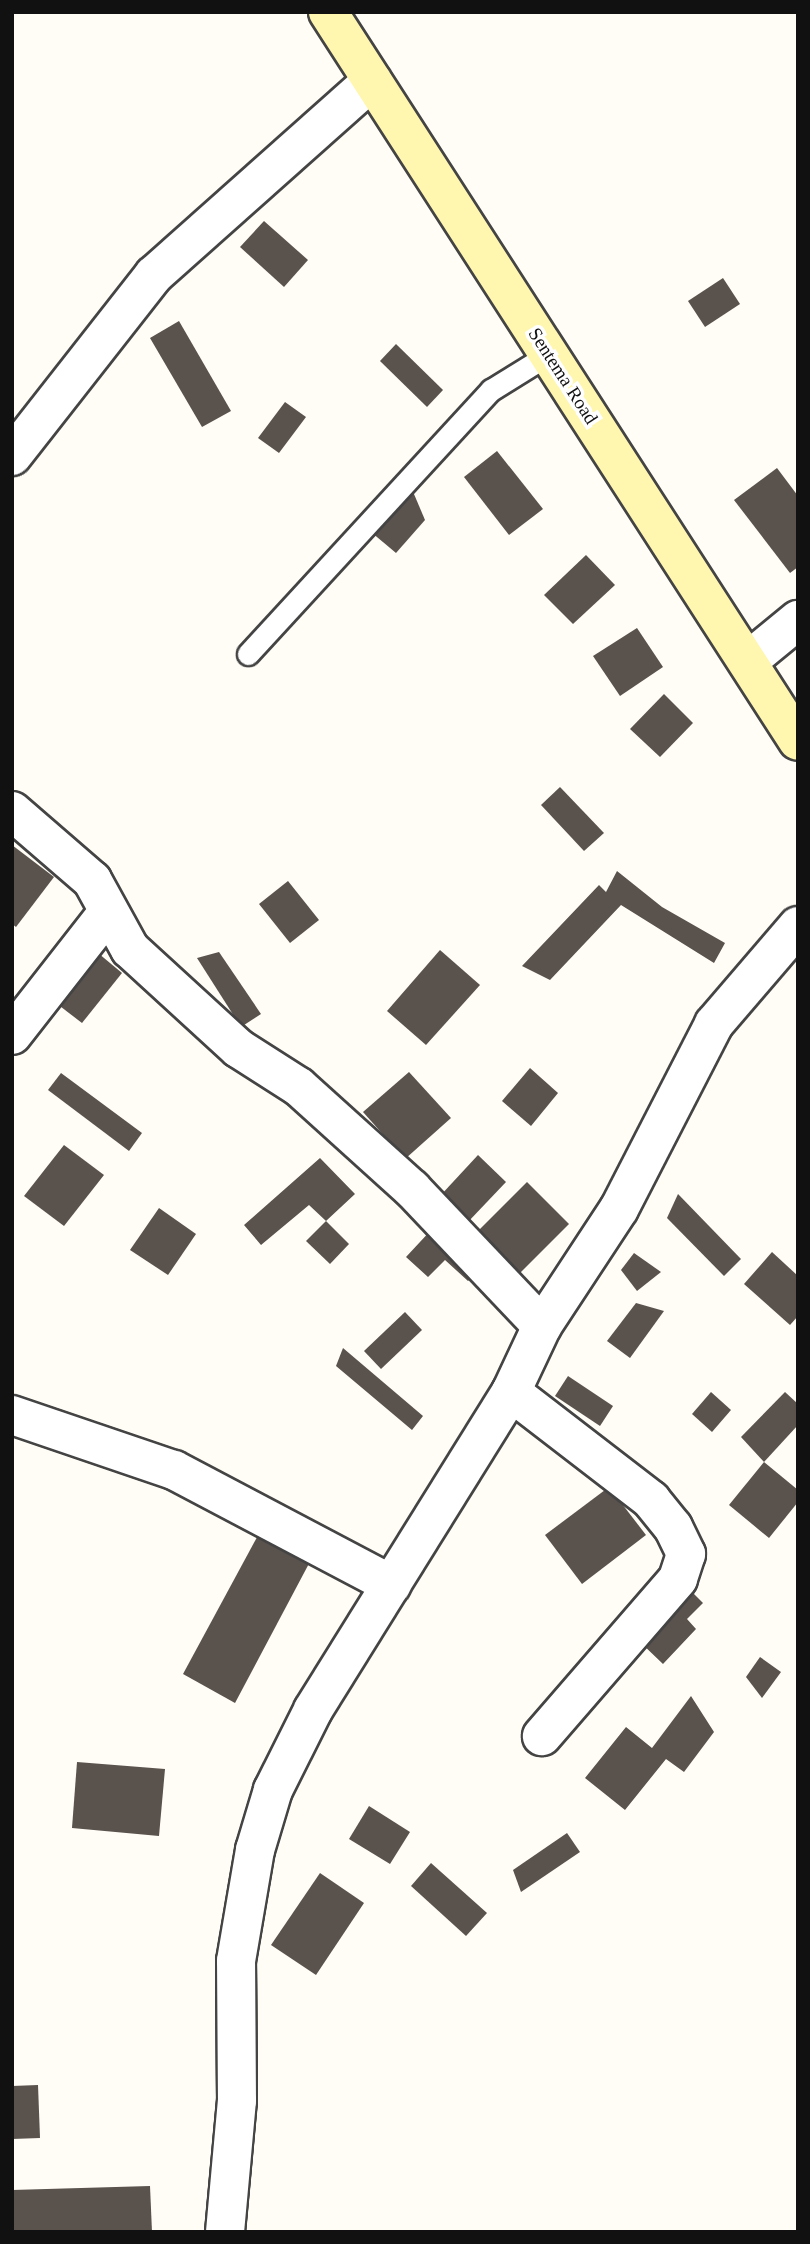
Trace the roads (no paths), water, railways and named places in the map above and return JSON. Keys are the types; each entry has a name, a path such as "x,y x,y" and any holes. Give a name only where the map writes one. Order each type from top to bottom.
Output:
{"main road":[{"name":"Sentema Road","path":"328,12 798,741"}],"street":[{"path":"12,456 154,275 372,81"},
{"path":"748,661 798,620"},
{"path":"12,811 92,880 130,949 238,1048 299,1087 412,1189 542,1326"},
{"path":"12,1035 109,911"},
{"path":"225,2232 237,2101 236,1961 255,1850 273,1790 313,1710 511,1392 542,1326 619,1209 714,1024 798,926"},
{"path":"511,1392 651,1500 673,1527 686,1554 678,1578 542,1736"},
{"path":"12,1415 174,1470 392,1585"}],"lane":[{"path":"248,653 491,390 549,354"}]}
